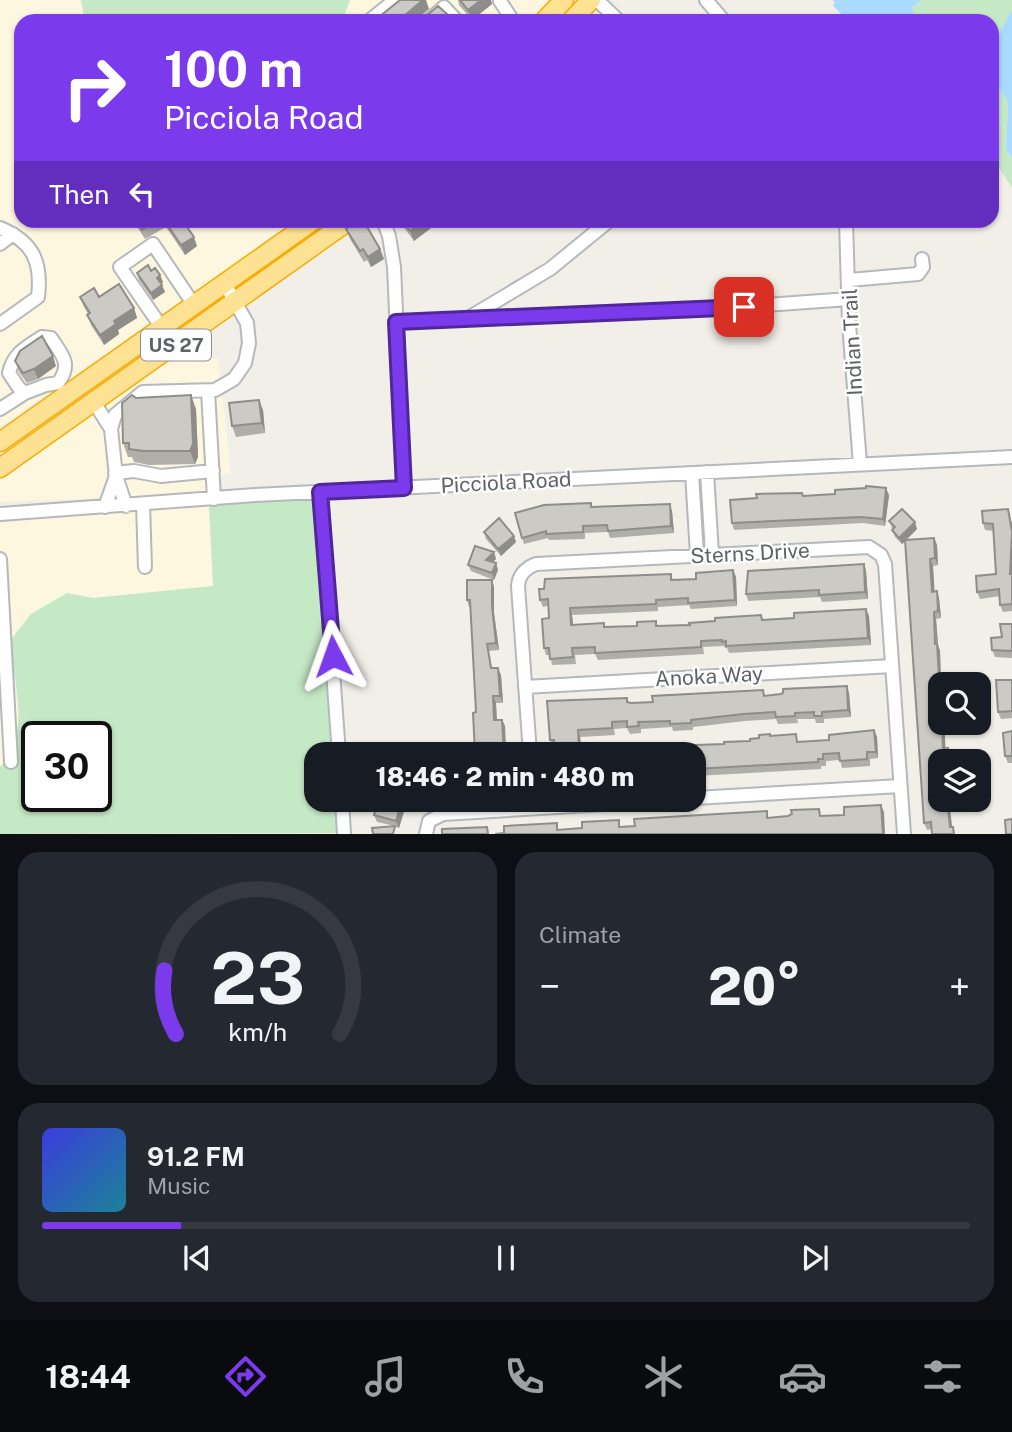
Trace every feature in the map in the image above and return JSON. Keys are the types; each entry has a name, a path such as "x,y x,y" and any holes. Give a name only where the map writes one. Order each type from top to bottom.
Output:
{"highway":[{"path":"577,14 590,0"},
{"name":"US 27","path":"0,442 63,389 190,300 225,284 303,228"},
{"path":"272,276 308,241 326,228"},
{"name":"US 27","path":"0,468 339,228"}],"street":[{"path":"378,14 395,0"},
{"path":"597,0 612,14"},
{"path":"706,0 718,14"},
{"path":"0,228 13,234 27,246 39,264 38,297 0,324"},
{"path":"386,228 394,267 404,488"},
{"path":"467,318 550,270 600,228"},
{"name":"Indian Trail","path":"846,228 860,464"},
{"path":"0,244 13,234"},
{"path":"158,323 120,267 152,244 190,300"},
{"path":"849,280 918,274 923,267 922,259"},
{"path":"126,506 115,475 111,429 114,415 143,392 215,390 234,379 245,363 249,343 247,323 225,284"},
{"path":"396,322 696,310 849,299"},
{"path":"0,409 25,393 46,385 63,389 66,362 51,338 42,337 22,349 5,368 25,393"},
{"path":"208,391 214,499"},
{"path":"94,402 111,429"},
{"name":"Picciola Road","path":"0,514 320,492 1012,457"},
{"path":"115,475 134,471 160,476 213,471"},
{"path":"707,472 712,554"},
{"path":"692,473 697,555"},
{"path":"105,507 115,475"},
{"path":"320,492 338,742"},
{"path":"143,504 145,567"},
{"name":"Sterns Drive","path":"529,742 518,586 523,572 529,567 536,564 869,547 875,549 885,565 904,834"},
{"path":"0,559 11,762"},
{"name":"Anoka Way","path":"525,687 892,666"},
{"path":"706,797 900,786"},
{"path":"343,812 344,834"},
{"path":"426,834 429,821 443,814 461,812"}],"shaded area":[{"path":"0,0 80,0 83,14 14,14 14,228 288,228 0,427"},
{"path":"350,0 548,0 537,14 345,14"},
{"path":"218,358 231,473 206,476 208,494 0,502 0,478 161,362"},
{"path":"209,505 213,586 93,598 9,642 19,719 11,757 0,767 0,521"}],"green space":[{"path":"81,0 350,0 345,14 84,14"},
{"path":"922,0 1012,0 1012,10 999,34 999,14 914,14 912,7"},
{"path":"999,88 1008,102 1006,149 1012,158 1012,188 999,168"},
{"path":"330,498 344,742 304,742 304,812 349,812 350,833 0,834 0,767 10,755 18,725 17,691 9,642 31,614 67,593 93,598 213,586 209,505"}],"water":[{"path":"832,0 922,0 912,7 914,14 842,14 833,6 835,2"},
{"path":"1012,10 1012,158 1006,149 1008,102 999,88 999,34"}],"building":[{"path":"400,0 423,0 406,14 383,14"},
{"path":"460,0 481,0 468,10"},
{"path":"438,6 447,14 428,14"},
{"path":"169,228 188,228 194,237 181,245"},
{"path":"368,228 380,249 368,257 363,249 360,251 346,229"},
{"path":"148,265 151,271 155,268 160,275 157,278 162,285 151,293 137,273"},
{"path":"119,284 134,308 114,321 116,324 100,335 87,315 90,313 80,297 94,288 99,297"},
{"path":"42,336 53,356 23,373 15,361 20,351"},
{"path":"132,395 136,398 191,395 193,444 190,451 129,449 129,443 123,443 122,403"},
{"path":"259,400 262,423 232,426 229,403"},
{"path":"866,486 886,488 883,519 860,517 732,523 730,500 757,498 756,494 835,494 835,490"},
{"path":"591,503 591,507 670,504 671,526 608,531 607,525 583,526 583,532 546,534 546,531 522,538 515,513 544,505"},
{"path":"902,509 915,522 899,538 892,530 895,527 889,521"},
{"path":"1008,509 1012,532 1012,604 1000,605 999,589 977,592 976,576 996,574 993,524 983,523 982,511"},
{"path":"499,518 514,536 498,549 484,532"},
{"path":"934,538 935,558 930,559 932,592 937,591 938,611 934,612 939,672 928,672 928,735 942,735 943,749 928,749 928,812 948,812 950,827 953,827 954,834 932,834 931,822 924,823 905,540"},
{"path":"475,546 494,552 486,560 496,563 492,573 468,565"},
{"path":"864,564 865,592 819,595 819,590 746,594 748,571"},
{"path":"733,570 735,600 688,603 688,598 656,600 656,604 570,608 571,625 604,623 604,627 637,626 637,622 656,621 656,626 690,625 689,623 715,621 715,618 761,615 762,620 794,618 794,613 866,609 868,638 726,646 726,641 722,640 701,641 701,647 595,653 595,647 572,648 573,657 550,659 549,648 544,648 542,619 549,618 548,599 540,600 539,589 544,589 545,579 671,574 671,580 696,579 696,573"},
{"path":"467,580 492,580 496,643 487,644 491,668 498,668 500,696 493,696 494,720 502,720 503,742 474,742 473,713 476,712 470,600 467,600"},
{"path":"1000,624 1012,624 1012,651 992,650 991,638 1002,637"},
{"path":"996,680 1012,680 1012,711 998,712"},
{"path":"847,686 848,710 822,712 822,716 814,716 814,712 776,717 775,712 691,720 691,723 638,722 639,726 627,727 627,721 612,722 612,728 578,730 579,742 550,740 547,701 627,698 627,702 631,703 653,702 652,696 763,690 764,696 781,694 783,689"},
{"path":"874,730 876,752 867,752 867,759 840,761 839,753 823,754 823,759 818,759 818,762 706,768 706,745 750,741 759,738 759,735 770,734 796,734 797,742 829,740 829,735"},
{"path":"1012,731 1012,756 1005,756 1003,733"},
{"path":"881,805 883,834 495,834 504,833 504,826 557,823 557,830 582,828 582,822 619,820 619,827 635,826 634,819 767,811 767,818 788,816 792,814 791,810 819,809 820,816 844,815 844,807"},
{"path":"375,812 399,812 396,821 374,815"},
{"path":"1012,819 1012,834 1006,834 1005,820"},
{"path":"395,826 393,834 373,834 372,828"},
{"path":"487,827 488,834 442,834 442,829"}],"route":[{"path":"333,656 320,492 404,488 396,322 744,307"}]}
